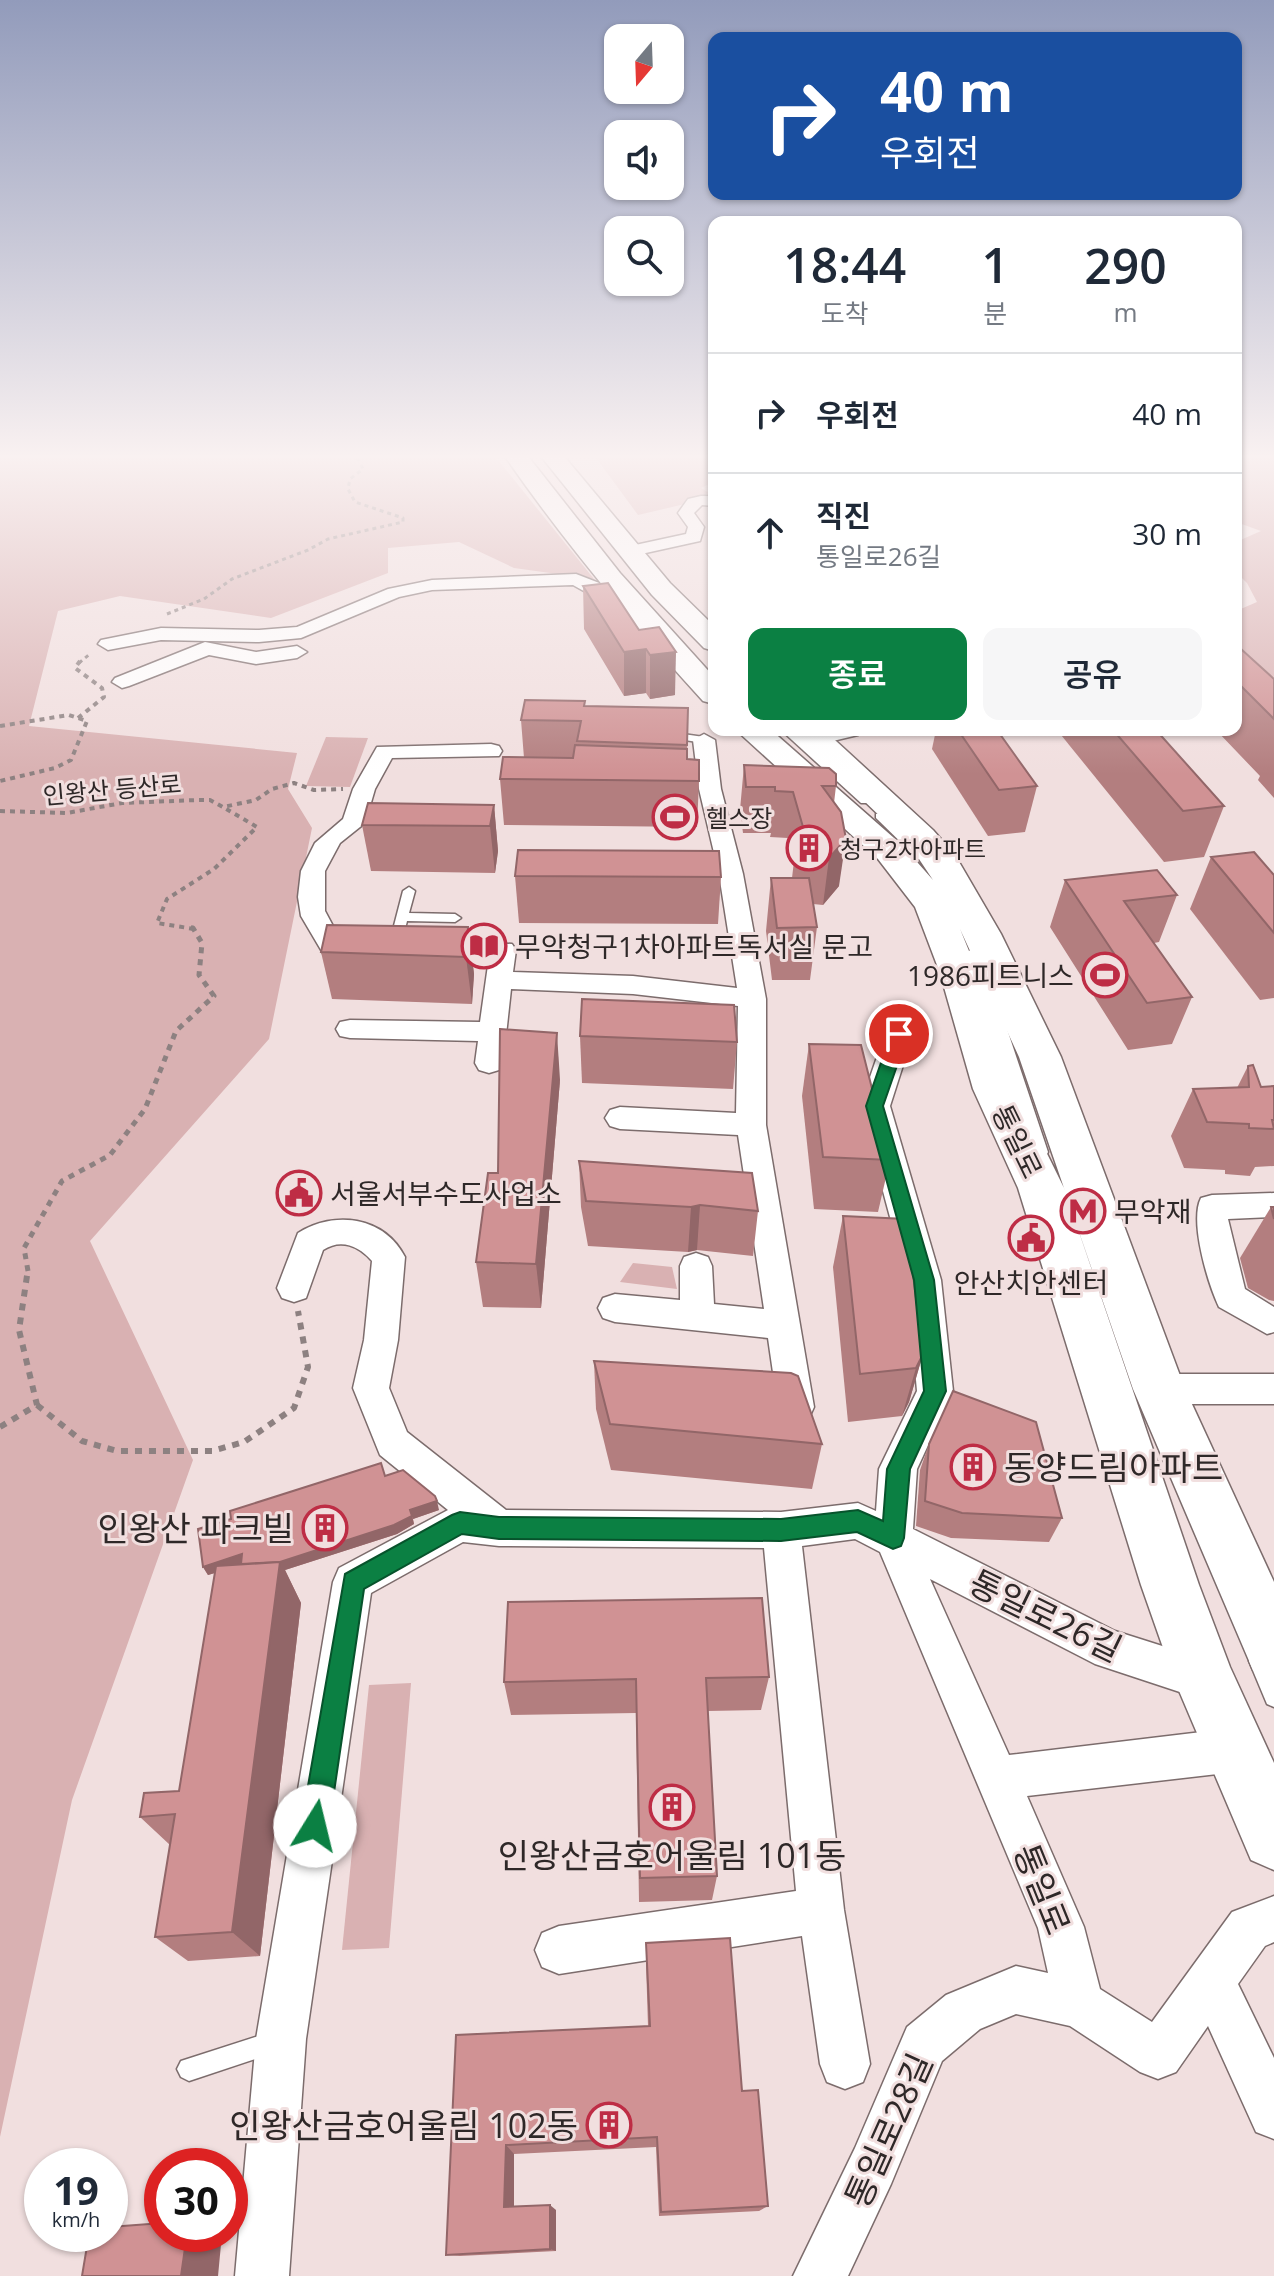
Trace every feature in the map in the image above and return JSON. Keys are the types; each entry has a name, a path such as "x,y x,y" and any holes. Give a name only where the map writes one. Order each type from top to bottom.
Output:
{"main road":[{"path":"596,561 646,623 708,689"},
{"path":"640,561 661,589 708,636"},
{"name":"통일로","path":"759,736 940,892 982,934 1040,1057 1159,1389 1272,1639"},
{"name":"통일로","path":"806,736 921,837 942,863 940,892 933,907 959,973 994,1089 1041,1188 1170,1585 1204,1679 1274,1837"}],"street":[{"path":"122,682 206,641 301,632 394,593 432,585 576,579 601,590 628,608 694,688 708,691"},
{"path":"277,676 322,624"},
{"path":"108,644 161,634 206,641 256,658 297,652"},
{"path":"704,740 702,789 752,999 751,1125 796,1407"},
{"path":"353,823 364,789 385,752 491,751"},
{"path":"385,823 353,823 334,832 310,874 312,913 333,949 503,950 489,1063"},
{"path":"499,980 633,985 752,999"},
{"path":"350,1029 493,1032"},
{"path":"893,1538 898,1469 935,1391 924,1280 875,1106 899,1034"},
{"path":"620,1118 751,1125"},
{"path":"1272,1329 1231,1297 1213,1231 1212,1207 1274,1205"},
{"path":"294,1288 309,1242 323,1233 343,1231 371,1238 389,1257 381,1340 371,1388 393,1443 499,1528"},
{"path":"696,1266 697,1316"},
{"path":"615,1308 783,1325"},
{"path":"1159,1389 1274,1389"},
{"name":"통일로26길","path":"281,2039 353,1582 460,1523 499,1528 781,1530 858,1521 1109,1650 1204,1679"},
{"path":"781,1530 821,1910 845,2064"},
{"name":"통일로","path":"893,1538 1061,1927 1079,2004"},
{"path":"996,1778 1235,1750"},
{"path":"559,1950 821,1910"},
{"name":"통일로28길","path":"820,2276 873,2166 924,2044 963,2012 1016,1990 1079,2004 1158,2054 1249,1929 1274,1919"},
{"path":"1212,1981 1274,2114"},
{"path":"262,2276 281,2039"}],"lane":[{"path":"657,734 704,740"},
{"path":"394,949 409,891"},
{"path":"402,917 455,918"},
{"path":"969,946 1041,1145 1041,1188"},
{"path":"1159,1389 1231,1596 1274,1697"},
{"path":"189,2069 281,2039"}],"path":[{"path":"0,726 69,715 78,718 104,697 102,688 75,668 83,657 158,618 204,599 232,579 279,561"},
{"name":"인왕산 등산로","path":"0,781 55,768 71,760 87,721 78,718"},
{"name":"인왕산 등산로","path":"0,811 67,813 122,803 198,800 210,800 223,807 256,800 272,789 294,783 314,790 364,789"},
{"path":"223,807 257,827 214,869 167,899 157,923 193,928 202,943 199,975 214,996 176,1031 145,1109 110,1155 62,1181 24,1248 28,1268 19,1330 37,1405 82,1441 117,1451 212,1451 244,1442 294,1408 308,1367 294,1288"},
{"path":"0,1427 37,1405"}],"shaded area":[{"path":"0,561 388,561 388,573 271,618 120,596 58,611 29,726 297,753 288,789 312,828 269,1039 90,1241 193,1460 72,1800 0,2137"},
{"path":"500,561 580,561 594,579 514,568"},
{"path":"1242,561 1274,561 1274,683 1242,662 1242,608 1257,602 1242,578"},
{"path":"326,737 368,738 350,787 306,786"},
{"path":"633,1263 672,1267 677,1289 620,1282"},
{"path":"411,1683 389,1948 342,1950 369,1685"}],"building":[{"path":"608,583 639,630 659,627 676,652 650,655 646,649 624,652 583,586"},
{"path":"1242,650 1274,679 1274,719 1242,687"},
{"path":"525,700 585,701 584,706 688,708 687,745 577,741 581,721 521,720"},
{"path":"962,736 1001,736 1037,786 999,790"},
{"path":"1118,736 1161,736 1224,806 1183,811"},
{"path":"575,745 687,749 687,759 699,760 699,781 500,779 503,757 573,758"},
{"path":"744,765 829,768 836,774 836,786 822,786 841,812 846,839 829,858 795,856 797,839 805,834 793,792 775,791 775,787 746,787"},
{"path":"368,803 494,805 490,826 362,825"},
{"path":"518,850 719,851 721,877 515,876"},
{"path":"1254,852 1274,875 1274,933 1211,857"},
{"path":"1157,870 1177,895 1124,901 1192,997 1147,1003 1065,880"},
{"path":"771,878 809,878 817,927 777,928"},
{"path":"327,925 468,927 466,957 321,952"},
{"path":"582,999 734,1005 737,1042 580,1036"},
{"path":"500,1029 557,1033 536,1264 476,1262 488,1173 498,1173"},
{"path":"809,1044 861,1045 890,1160 823,1157"},
{"path":"1253,1065 1261,1087 1274,1086 1274,1129 1207,1122 1193,1089 1249,1087 1248,1066"},
{"path":"579,1161 752,1173 758,1211 700,1205 586,1201"},
{"path":"843,1216 906,1219 923,1354 916,1368 860,1374"},
{"path":"594,1361 791,1373 798,1376 822,1444 610,1424"},
{"name":"동양드림아파트","path":"953,1391 1036,1422 1062,1518 962,1513 925,1501 929,1444"},
{"name":"인왕산 파크빌","path":"381,1463 385,1476 403,1470 437,1501 410,1510 412,1516 394,1525 280,1562 241,1564 242,1554 203,1567 198,1529 231,1519 230,1511"},
{"path":"280,1562 232,1932 155,1937 175,1814 140,1817 144,1793 179,1791 216,1566"},
{"name":"인왕산금호어울림 101동","path":"762,1598 769,1677 706,1678 717,1876 640,1878 636,1679 504,1682 508,1602"},
{"name":"인왕산금호어울림 102동","path":"730,1938 742,2091 758,2090 768,2206 661,2212 657,2137 506,2145 504,2207 550,2205 550,2249 446,2255 456,2035 650,2026 646,1943"},
{"path":"144,2224 144,2252 184,2252 181,2276 82,2276 86,2252 128,2252 128,2226"}],"place":[{"name":"헬스장","path":"675,817"},
{"name":"청구2차아파트","path":"809,848"},
{"name":"무악청구1차아파트독서실 문고","path":"484,946"},
{"name":"1986피트니스","path":"1105,975"},
{"name":"서울서부수도사업소","path":"299,1193"},
{"name":"무악재","path":"1083,1211"},
{"name":"안산치안센터","path":"1031,1238"},
{"name":"동양드림아파트","path":"973,1467"},
{"name":"인왕산 파크빌","path":"325,1528"},
{"name":"인왕산금호어울림 101동","path":"672,1807"},
{"name":"인왕산금호어울림 102동","path":"609,2125"}],"route":[{"path":"315,1826 353,1582 460,1523 499,1528 781,1530 858,1521 893,1538 898,1469 935,1391 924,1280 875,1106 899,1034"}]}
